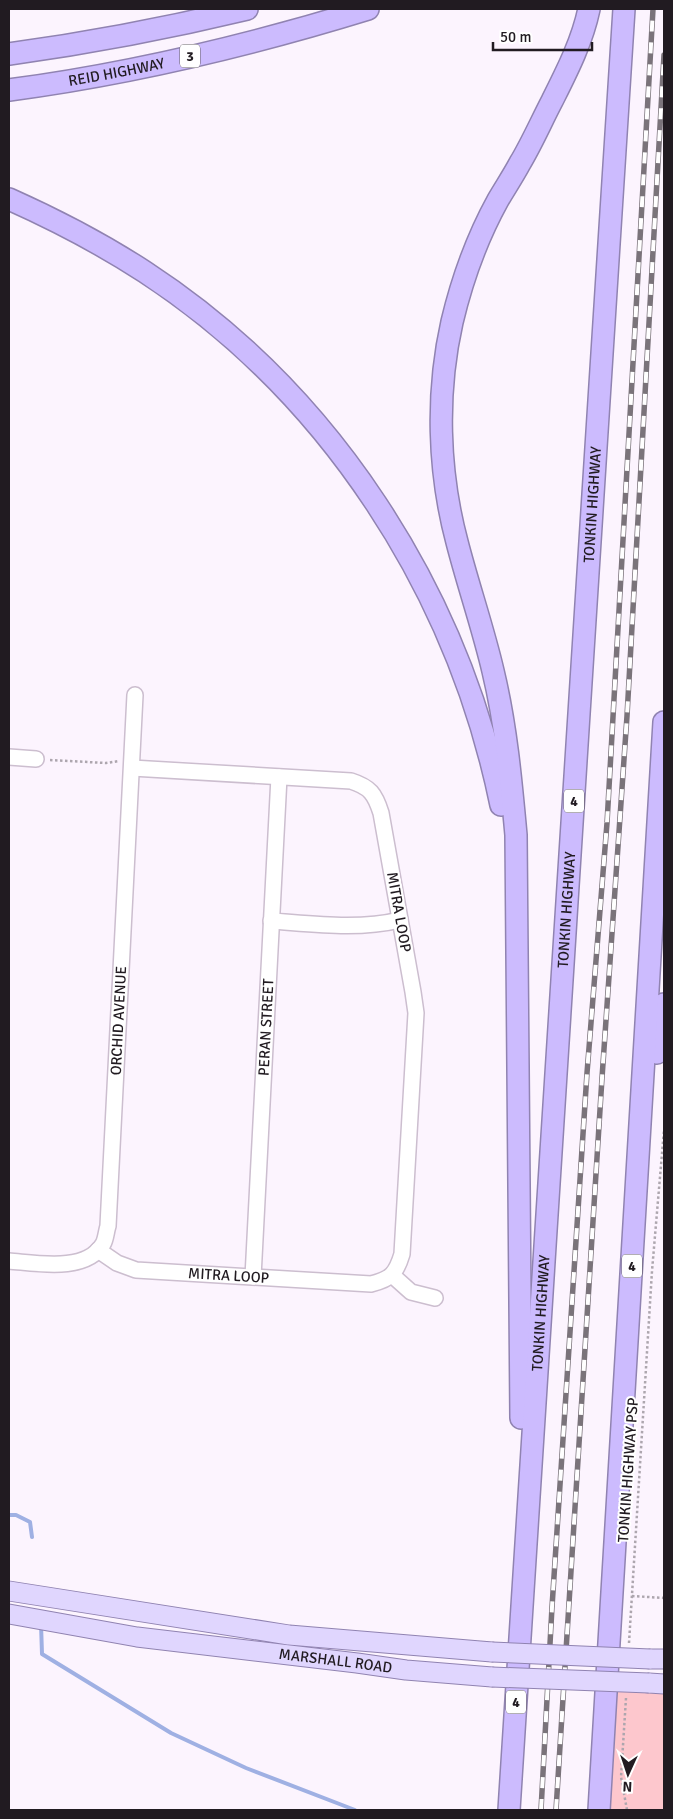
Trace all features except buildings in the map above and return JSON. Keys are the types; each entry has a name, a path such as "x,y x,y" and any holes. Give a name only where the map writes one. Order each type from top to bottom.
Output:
{"highway":[{"name":"3","path":"9,54 168,27 247,9"},
{"name":"REID HIGHWAY","path":"9,90 94,76 183,58 253,42 368,9"},
{"path":"523,1593 516,835 502,716 494,673 456,541 447,498 442,454 442,428 445,367 454,315 463,281 479,240 498,201 566,74 586,24 589,9"},
{"name":"TONKIN HIGHWAY","path":"510,1810 624,9"},
{"path":"9,198 102,245 146,273 202,314 267,371 303,409 368,490 396,534 421,579 444,626 467,682 492,764 505,824 512,875 516,927"},
{"name":"4","path":"599,1810 622,1597 664,722"},
{"path":"622,1597 654,1074 664,1004"}],"main road":[{"name":"MARSHALL ROAD","path":"9,1591 289,1635 492,1652 657,1659"},
{"name":"MARSHALL ROAD","path":"9,1614 137,1637 357,1662 406,1670 492,1677 657,1683"}],"street":[{"name":"ORCHID AVENUE","path":"98,1250 103,1243 108,1226 136,695"},
{"path":"9,757 36,759"},
{"name":"MITRA LOOP","path":"98,1250 116,1263 136,1270 371,1284 383,1281 392,1275 398,1267 402,1254 416,1013 381,813 376,800 370,790 362,784 350,781 279,777 132,764"},
{"name":"PERAN STREET","path":"253,1277 279,777"},
{"path":"271,921 354,926 381,925 400,920"},
{"path":"9,1261 71,1264 91,1257 98,1250"},
{"path":"392,1275 411,1292 435,1298"}],"path":[{"path":"36,759 132,764"},
{"name":"TONKIN HIGHWAY PSP","path":"629,1645 622,1597 664,1130"},
{"path":"622,1597 664,1598"},
{"path":"626,1694 621,1777 627,1810"}],"shaded area":[{"path":"607,1680 664,1682 664,1810 600,1810"}],"waterway":[{"path":"9,1515 16,1515 30,1522 32,1537"},
{"path":"41,1624 42,1654 171,1733 246,1768 355,1810"}],"railway":[{"path":"541,1810 552,1607 587,1073 607,823 653,9"},
{"path":"556,1810 602,1078 627,716 664,55"}]}
